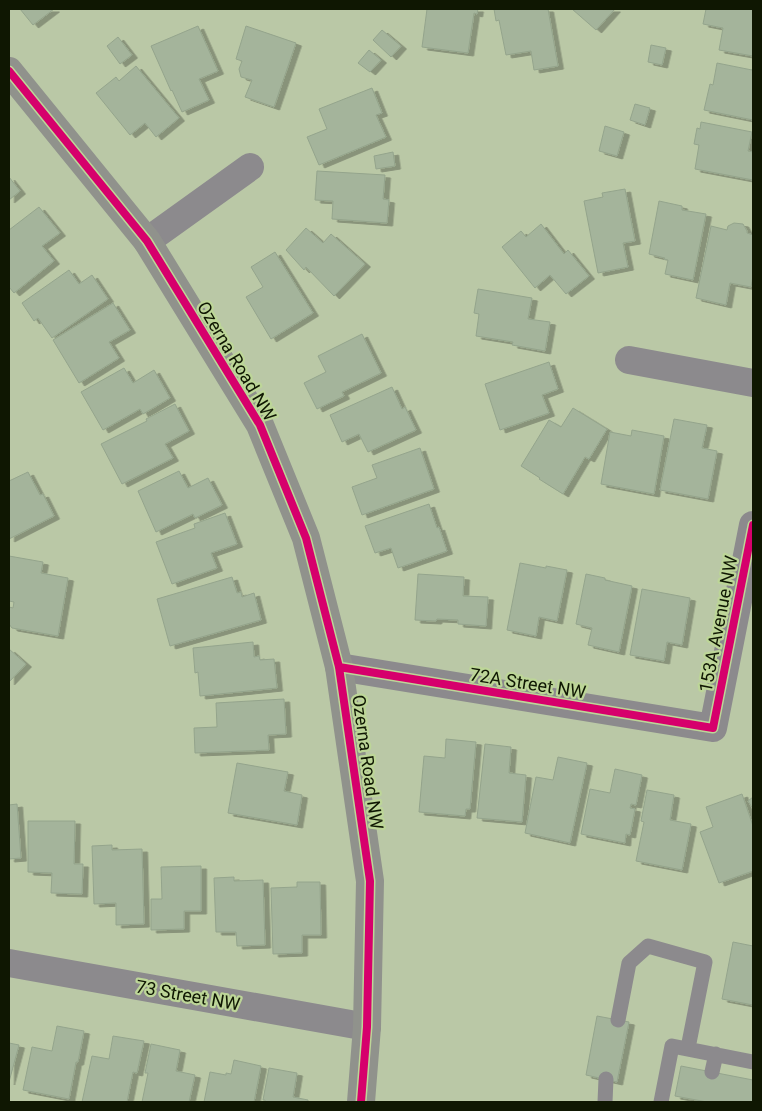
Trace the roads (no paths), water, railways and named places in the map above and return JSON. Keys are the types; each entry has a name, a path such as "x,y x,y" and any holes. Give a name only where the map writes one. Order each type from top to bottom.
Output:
{"street":[{"name":"Ozerna Road NW","path":"9,71 147,241 260,425 306,538 339,667 370,881 367,1027 361,1102"},
{"path":"147,241 250,167"},
{"path":"629,360 753,383"},
{"name":"153A Avenue NW","path":"713,728 753,525"},
{"name":"72A Street NW","path":"339,667 713,728"},
{"name":"73 Street NW","path":"9,963 367,1027"}],"lane":[{"path":"618,1020 629,963 648,946 705,962 688,1048"},
{"path":"661,1102 672,1046 753,1062"},
{"path":"712,1072 716,1054"},
{"path":"605,1102 606,1079"}]}
